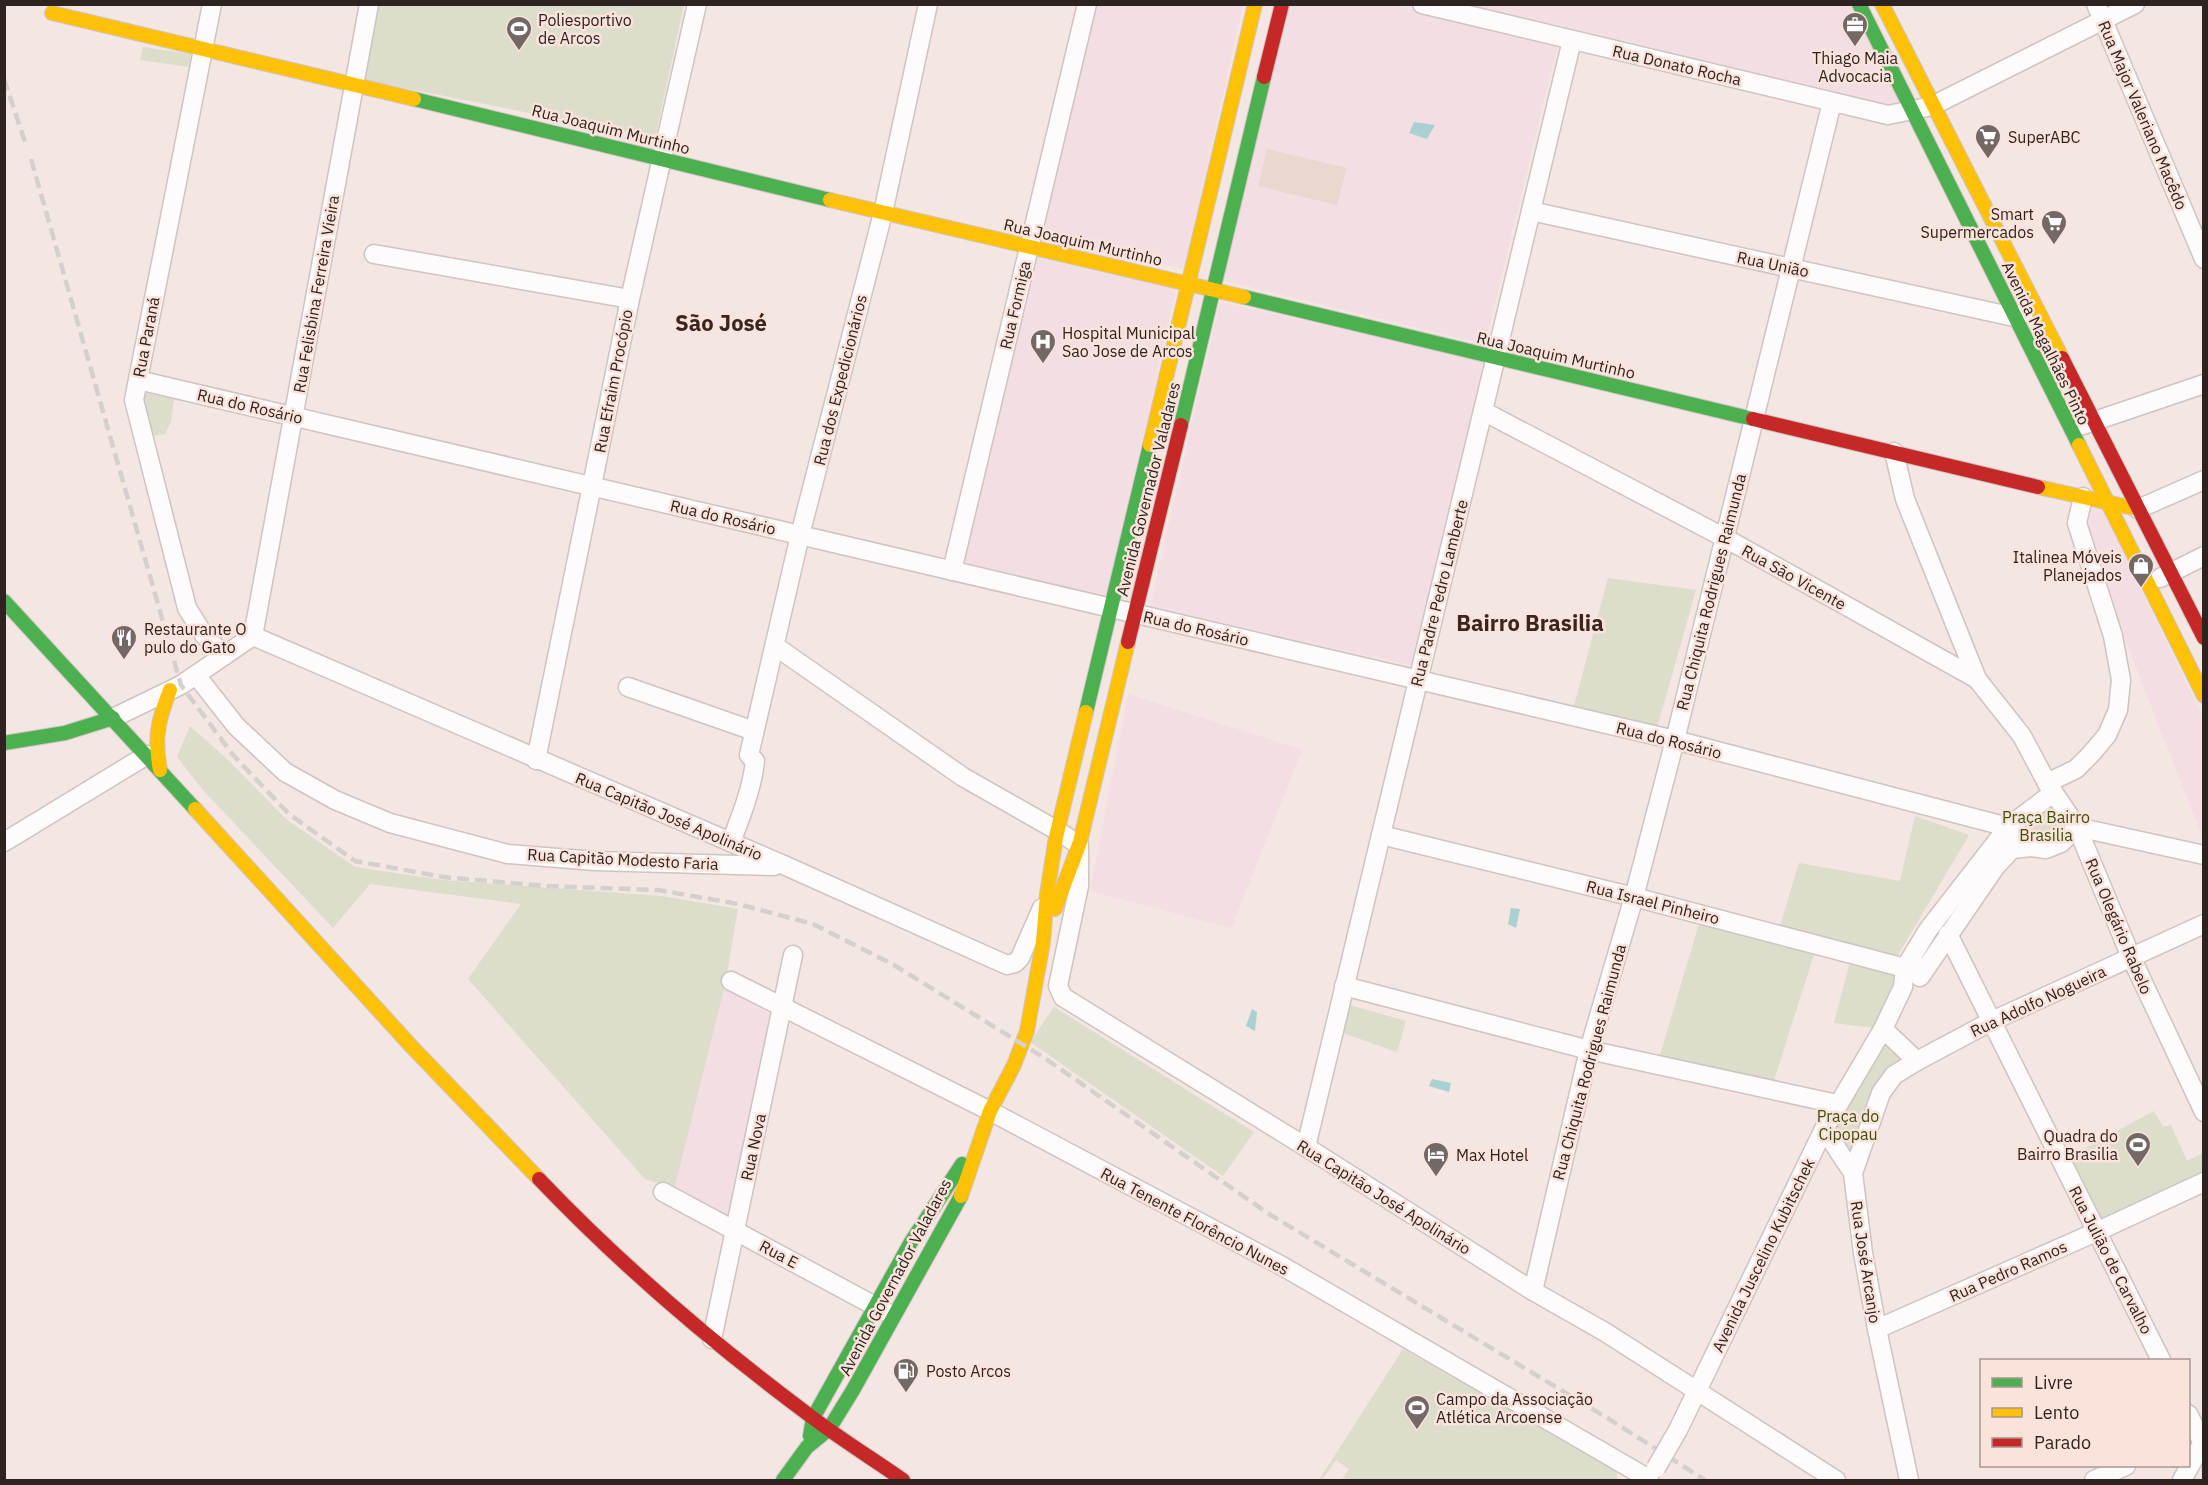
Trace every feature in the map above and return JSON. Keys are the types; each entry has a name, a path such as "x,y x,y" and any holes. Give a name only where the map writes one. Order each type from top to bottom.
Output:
{"street":[{"name":"Rua Paraná","path":"212,4 134,400 187,608 204,635 224,656"},
{"name":"Rua Felisbina Ferreira Vieira","path":"253,636 369,4"},
{"name":"Rua Efraim Procópio","path":"536,760 630,299 698,4"},
{"name":"Rua dos Expedicionários","path":"730,842 746,804 755,761 749,755 754,731 800,535 883,213 928,4"},
{"name":"Rua Formiga","path":"952,571 1087,4"},
{"name":"Avenida Governador Valadares","path":"829,1429 960,1198 990,1111 1014,1065 1027,1031 1043,942 1047,894 1058,831 1255,4"},
{"name":"Avenida Governador Valadares","path":"1043,942 1079,845 1282,4"},
{"name":"Rua Donato Rocha","path":"1422,4 1888,115 1932,106 2099,12 2135,4"},
{"name":"Avenida Magalhães Pinto","path":"1859,4 2204,696"},
{"name":"Avenida Magalhães Pinto","path":"1882,4 2204,638"},
{"name":"Rua Joaquim Murtinho","path":"53,9 204,49 883,213 2138,509"},
{"name":"Rua Major Valeriano Macêdo","path":"2099,12 2204,259"},
{"name":"Rua Padre Pedro Lamberte","path":"1306,1147 1572,40"},
{"name":"Rua Chiquita Rodrigues Raimunda","path":"1533,1291 1589,1050 1634,897 1675,740 1832,102"},
{"name":"Rua União","path":"1531,211 2014,317"},
{"path":"374,254 630,299"},
{"path":"2014,317 2036,309"},
{"name":"Rua do Rosário","path":"138,380 1675,740 2005,832 2016,841 2031,847"},
{"path":"2070,430 2204,384"},
{"name":"Rua São Vicente","path":"1483,411 1725,538 1977,680"},
{"name":"Rua Olegário Rabelo","path":"1894,452 1905,499 1977,680 2022,736 2047,783 2077,828 2131,957 2204,1112"},
{"path":"2096,482 2119,471"},
{"path":"2138,509 2204,480"},
{"path":"2047,783 2076,770 2108,735 2118,710 2121,680 2113,636 2077,523 2083,497"},
{"path":"2148,585 2204,556"},
{"path":"4,601 412,1047 585,1227 712,1339 813,1418 903,1480"},
{"path":"4,743 65,733 113,718 196,675 253,636"},
{"name":"Rua Capitão José Apolinário","path":"253,636 786,866 1007,965 1015,963 1020,958 1047,894"},
{"path":"775,646 963,777 1079,845"},
{"name":"Rua Capitão Modesto Faria","path":"196,675 236,726 285,772 335,800 390,823 508,854 595,861 786,866"},
{"path":"628,687 754,731"},
{"path":"160,770 154,744 156,724 170,690"},
{"path":"4,842 147,755"},
{"name":"Avenida Juscelino Kubitschek","path":"1651,1476 1698,1390 1824,1129 1883,1029 1903,987 1905,968 1947,905 2005,832 2053,793 2047,783"},
{"path":"2031,847 2046,849 2061,843 2077,828 2204,855"},
{"path":"682,862 708,854 711,843 708,833"},
{"name":"Rua Israel Pinheiro","path":"1381,835 1634,897 1905,968 1924,968"},
{"name":"Rua Capitão José Apolinário","path":"1079,845 1079,886 1058,986 1064,998 1306,1147 1533,1291 1605,1332 1698,1390 1836,1480"},
{"name":"Avenida Juscelino Kubitschek","path":"1903,987 1922,975 1924,968 1996,866 2012,849 2031,847"},
{"name":"Rua Adolfo Nogueira","path":"1917,1061 1992,1021 2204,924"},
{"name":"Rua Julião de Carvalho","path":"1948,934 2160,1359"},
{"name":"Rua Nova","path":"712,1339 793,955"},
{"name":"Rua Tenente Florêncio Nunes","path":"731,981 990,1111 1282,1266 1651,1476"},
{"path":"1344,986 1589,1050 1838,1104"},
{"path":"1883,1029 1917,1061"},
{"name":"Rua José Arcanjo","path":"1909,1480 1876,1329 1853,1173 1881,1093 1894,1075 1917,1061"},
{"path":"1824,1129 1853,1173"},
{"name":"Avenida Governador Valadares","path":"807,1447 813,1418 911,1242 980,1137"},
{"name":"Rua Pedro Ramos","path":"1876,1329 2097,1232 2204,1182"},
{"name":"Rua E","path":"663,1191 894,1316"},
{"path":"2190,1418 2199,1437 2190,1460"},
{"path":"783,1480 807,1447 829,1429"},
{"path":"2094,1480 2124,1467"}],"shaded area":[{"path":"1094,5 1243,5 1184,269 1040,234"},
{"path":"1288,5 1393,5 1558,44 1485,344 1221,280"},
{"path":"1460,5 1851,5 1899,101 1892,106 1829,94"},
{"path":"1267,149 1347,168 1337,205 1258,186"},
{"path":"1032,256 1176,288 1107,600 962,564"},
{"path":"1220,302 1484,361 1415,666 1150,607"},
{"path":"2088,508 2102,509 2203,718 2203,838 2118,621 2086,525"},
{"path":"1128,694 1302,750 1231,928 1090,891"},
{"path":"725,985 778,1007 730,1221 671,1188 675,1186"}],"green space":[{"name":"Poliesportivo de Arcos","path":"374,5 684,5 655,138 359,79"},
{"path":"143,47 191,54 189,67 140,60"},
{"path":"141,392 174,399 171,422 165,434 153,436"},
{"path":"1608,578 1696,590 1657,728 1574,706"},
{"path":"190,726 228,760 286,819 355,867 443,880 662,896 738,909 725,985 675,1186 671,1188 645,1179 468,979 521,904 370,884 333,928 203,790 177,757"},
{"name":"Praça Bairro Brasilia","path":"2053,793 2077,827 2061,843 2016,841 2024,816"},
{"path":"1915,816 1969,835 1895,960 1780,926 1799,863 1900,881"},
{"path":"1702,914 1817,945 1771,1090 1657,1065"},
{"name":"Praça do Cipopau","path":"1852,954 1905,968 1883,1029 1917,1061 1892,1078 1853,1173 1824,1129 1882,1029 1834,1023"},
{"path":"1346,1004 1406,1021 1397,1052 1340,1032"},
{"path":"1054,1007 1254,1132 1223,1176 1030,1042"},
{"name":"Quadra do Bairro Brasilia","path":"2154,1111 2163,1127 2171,1125 2187,1161 2203,1153 2203,1175 2099,1223 2067,1158"},
{"path":"1403,1349 1617,1470 1617,1480 1342,1480 1349,1469 1336,1460 1322,1480 1319,1480"}],"water":[{"path":"1414,122 1435,125 1427,139 1409,133"},
{"path":"1511,908 1520,909 1516,928 1508,924"},
{"path":"1252,1009 1257,1012 1255,1031 1246,1026"},
{"path":"1432,1079 1451,1083 1449,1092 1429,1086"}],"railway":[{"path":"4,79 26,145"},
{"path":"31,159 181,685 233,755 289,814 355,861 443,877 546,886 658,890 738,904 813,924 894,965 1043,1057 1269,1214 1609,1419 1705,1480"}],"traffic: fast":[{"path":"1859,4 2079,445"},
{"path":"1181,425 1264,77"},
{"path":"414,99 830,200"},
{"path":"1244,297 1753,419"},
{"path":"1086,712 1150,445"},
{"path":"4,601 195,809"},
{"path":"4,743 65,733 113,718"},
{"path":"810,1436 813,1418 911,1242 962,1164"},
{"path":"783,1480 807,1447 829,1429 961,1196"}],"traffic: slow":[{"path":"1150,445 1255,4"},
{"path":"1882,4 2062,358"},
{"path":"52,13 414,99"},
{"path":"830,200 1244,297"},
{"path":"2079,445 2204,696"},
{"path":"2038,487 2138,509"},
{"path":"1055,909 1080,842 1128,642"},
{"path":"160,770 157,748 158,729 170,690"},
{"path":"961,1196 990,1111 1014,1065 1027,1031 1043,942 1047,894 1056,837 1086,712"},
{"path":"195,809 412,1047 539,1179"}],"traffic: jam":[{"path":"1264,77 1282,4"},
{"path":"2062,358 2204,638"},
{"path":"1753,419 2038,487"},
{"path":"1128,642 1181,425"},
{"path":"539,1179 637,1274 741,1363 835,1434 903,1480"}],"place":[{"name":"Thiago Maia Advocacia","path":"1855,48"},
{"name":"Poliesportivo de Arcos","path":"519,52"},
{"name":"SuperABC","path":"1988,160"},
{"name":"Smart Supermercados","path":"2054,246"},
{"name":"Hospital Municipal Sao Jose de Arcos","path":"1043,365"},
{"name":"Italinea Móveis Planejados","path":"2141,589"},
{"name":"Restaurante O pulo do Gato","path":"124,661"},
{"name":"Quadra do Bairro Brasilia","path":"2138,1168"},
{"name":"Max Hotel","path":"1436,1178"},
{"name":"Posto Arcos","path":"906,1394"},
{"name":"Campo da Associação Atlética Arcoense","path":"1417,1431"}],"district":[{"name":"São José","path":"721,322"},
{"name":"Bairro Brasilia","path":"1530,622"}]}
